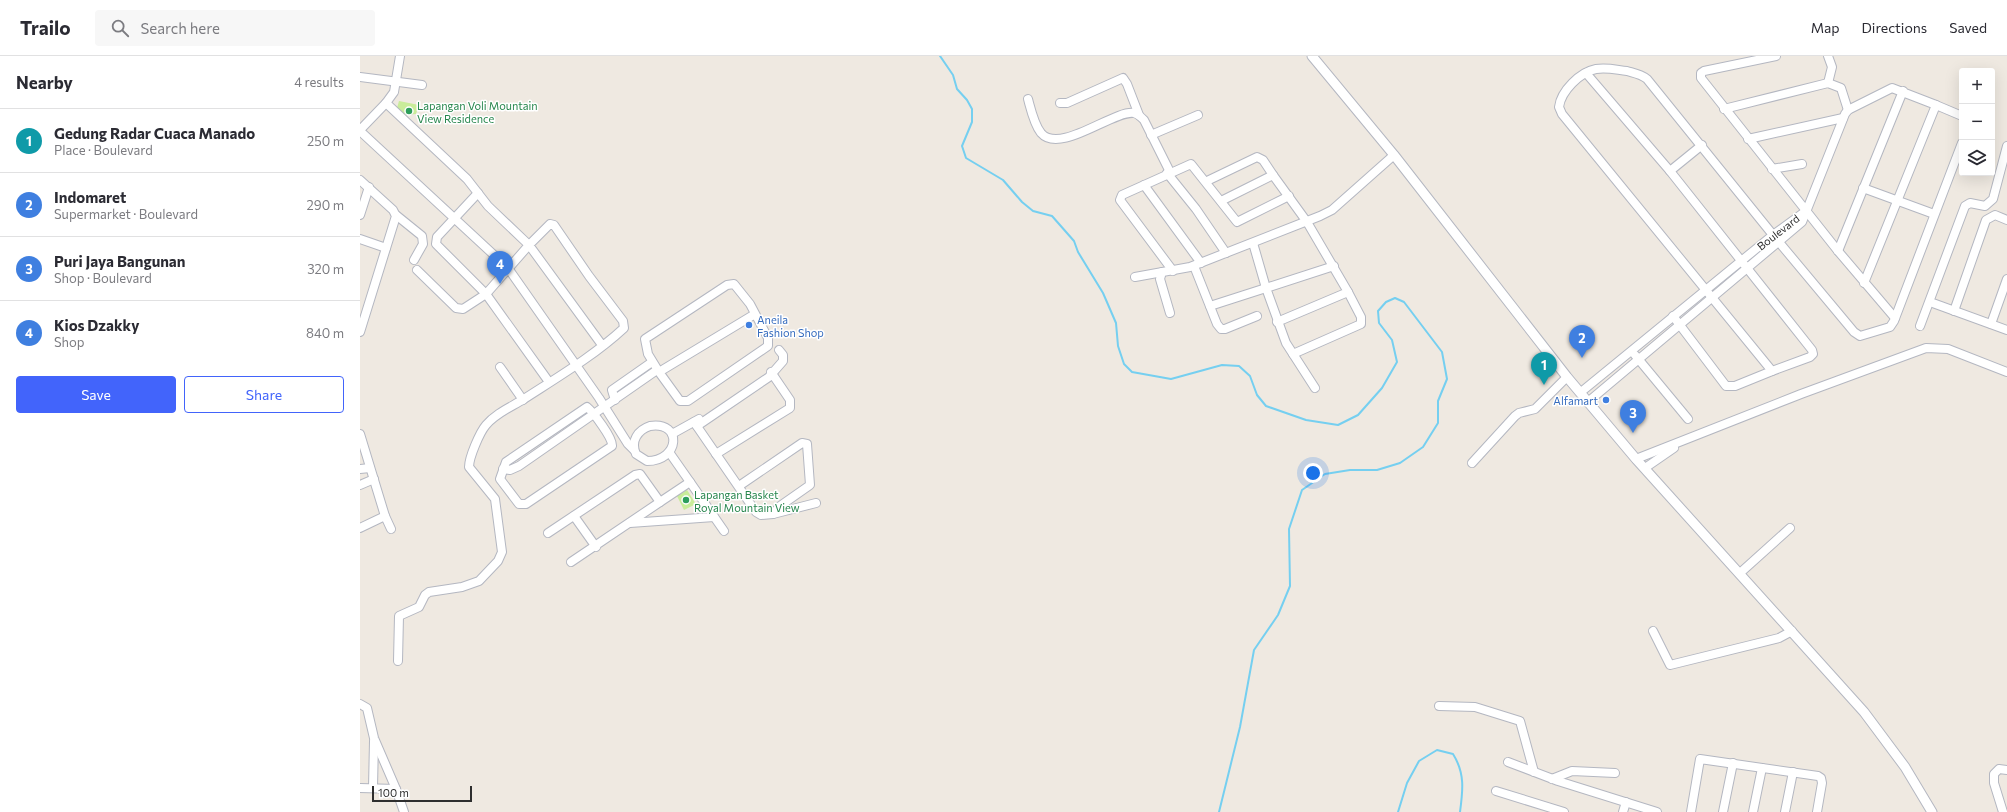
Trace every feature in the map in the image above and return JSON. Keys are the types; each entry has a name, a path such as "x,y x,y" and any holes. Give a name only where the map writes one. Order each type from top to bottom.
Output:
{"street":[{"path":"400,56 394,92 386,103 360,130 508,268 576,364 638,457 647,460 658,459 669,452 673,444 672,434 669,429 662,426 647,427 634,439 634,450"},
{"path":"1312,56 1394,155 1567,377 1589,400 1636,458 1792,631 1887,740 1932,812"},
{"path":"1776,56 1703,71 1701,78 1724,109 1838,251 1895,318"},
{"path":"1828,56 1832,67 1828,83"},
{"path":"1772,371 1560,111 1559,103 1574,81 1597,68 1611,68 1644,76 1666,100 1776,238 1858,335 1865,336 1890,327 1895,318 1959,151"},
{"path":"1586,73 1670,171 1813,352 1810,357 1736,386 1726,386 1673,316"},
{"path":"360,77 422,86"},
{"path":"1060,103 1064,104 1072,102 1123,78 1128,84 1139,115 1144,120 1169,173 1226,253"},
{"path":"1724,109 1828,83 1841,88 1848,110"},
{"path":"1806,211 1843,118 1848,110 1890,88 1903,91 1959,115"},
{"path":"1838,251 1903,91"},
{"path":"1028,99 1035,121 1042,133 1051,138 1067,138 1126,114 1139,115"},
{"path":"386,103 440,153 478,192 488,206 529,245 602,345"},
{"path":"1864,283 1936,105"},
{"path":"1151,135 1198,115"},
{"path":"1748,139 1843,118"},
{"path":"1670,171 1702,145"},
{"path":"1954,311 1987,218 1984,211 1985,206 1993,199 2007,146"},
{"path":"1135,277 1198,264 1307,222 1332,210 1394,155"},
{"path":"1207,181 1258,157 1263,160 1307,222 1334,266 1362,318 1361,324 1293,354"},
{"path":"1173,270 1120,200 1122,195 1191,164 1207,181 1237,222 1289,196"},
{"path":"1772,169 1802,164"},
{"path":"1222,201 1273,175"},
{"path":"1998,178 2007,181"},
{"path":"360,180 393,210 396,216 422,236 423,244 414,260"},
{"path":"1144,185 1198,264 1210,306 1221,329 1225,329 1257,316"},
{"path":"360,215 369,187"},
{"path":"1863,188 1934,214"},
{"path":"478,192 437,237 436,244 486,294 549,382"},
{"path":"1920,326 1965,206 1970,203 1985,206"},
{"name":"Boulevard","path":"1581,392 1706,289 1744,264 1806,211"},
{"path":"1987,218 1995,215 2007,220"},
{"path":"360,332 364,306 386,248 396,216"},
{"path":"398,661 399,616 419,607 425,595 429,592 462,586 479,581 500,558 502,547 496,518 494,498 471,471 469,462 484,426 497,414 523,400 576,364 624,328 624,323 554,226 547,226 486,294 468,308 460,309 417,270"},
{"path":"360,239 386,248"},
{"path":"1253,243 1277,322 1286,343 1315,388"},
{"name":"Boulevard","path":"1589,400 1712,297 1744,264"},
{"path":"1210,306 1334,266"},
{"path":"1162,272 1160,279 1170,313"},
{"path":"1990,324 2007,279"},
{"path":"729,284 736,285 755,314 768,338 768,346 688,401 680,400 652,362 645,342 648,337 729,284"},
{"path":"1277,322 1348,292"},
{"path":"1930,302 2007,330"},
{"path":"593,415 612,441 612,446 526,504 519,504 501,481 500,476 503,469 508,471 519,466 593,415 658,371 755,314"},
{"path":"1636,458 1801,394 1926,348 1948,349 2007,372"},
{"path":"672,434 696,424 758,378 772,372 783,361 783,355 779,350"},
{"path":"1632,351 1688,419"},
{"path":"615,400 612,390 652,362"},
{"path":"500,367 523,400"},
{"path":"716,454 790,408 790,400 772,372"},
{"path":"1472,463 1515,416 1519,413 1535,409 1567,377"},
{"path":"696,424 758,514 764,516 816,503"},
{"path":"360,434 385,516 391,529"},
{"path":"1645,468 1684,440"},
{"path":"739,486 802,443 806,443 808,447 810,485 780,506 773,514"},
{"path":"669,452 724,531"},
{"path":"360,469 370,468"},
{"path":"548,533 638,474 660,502"},
{"path":"360,485 374,480"},
{"path":"571,562 596,547 690,482"},
{"path":"360,528 385,516"},
{"path":"574,516 596,547"},
{"path":"629,523 714,517"},
{"path":"1740,573 1790,528"},
{"path":"1653,631 1670,665 1779,638 1792,631"},
{"path":"360,704 367,708 374,738 396,789 404,812"},
{"path":"1438,706 1475,707 1520,721 1534,772"},
{"path":"373,788 374,738"},
{"path":"1691,812 1700,759 1793,772 1821,778 1822,783 1816,812"},
{"path":"1508,762 1552,779 1657,812"},
{"path":"1723,812 1733,763"},
{"path":"1753,812 1762,768"},
{"path":"2003,812 1994,783 1994,774 1999,769 2007,770"},
{"path":"1552,779 1572,771 1614,773"},
{"path":"1785,812 1793,772"},
{"path":"360,788 396,789"},
{"path":"1496,790 1564,812"},
{"path":"1623,812 1626,802"}],"green space":[{"name":"Lapangan Voli Mountain View Residence","path":"399,101 419,105 416,114 406,115 397,108"},
{"name":"Lapangan Basket Royal Mountain View","path":"687,490 696,504 684,510 677,496"}],"waterway":[{"path":"940,56 953,75 957,89 967,100 972,109 972,122 962,146 966,158 1003,180 1022,202 1033,211 1052,216 1074,241 1078,252 1103,293 1116,323 1118,346 1124,364 1132,372 1171,379 1222,365 1239,366 1250,376 1257,395 1266,406 1306,420 1338,425 1358,415 1382,388 1397,362 1392,340 1379,323 1378,311 1386,302 1395,298 1404,302 1442,352 1447,379 1438,401 1438,423 1423,447 1400,463 1377,470 1350,470 1325,474 1302,490 1289,529 1290,586 1278,615 1254,650 1240,727 1219,812"},
{"path":"1398,812 1407,783 1419,761 1437,750 1453,754 1460,768 1462,782 1460,812"}],"place":[{"name":"Lapangan Voli Mountain View Residence","path":"409,111"},
{"name":"Kios Dzakky","path":"500,284"},
{"name":"Aneila Fashion Shop","path":"749,325"},
{"name":"Indomaret","path":"1582,358"},
{"name":"Gedung Radar Cuaca Manado","path":"1544,385"},
{"name":"Alfamart","path":"1606,400"},
{"name":"Puri Jaya Bangunan","path":"1633,433"},
{"name":"Lapangan Basket Royal Mountain View","path":"686,500"}]}
